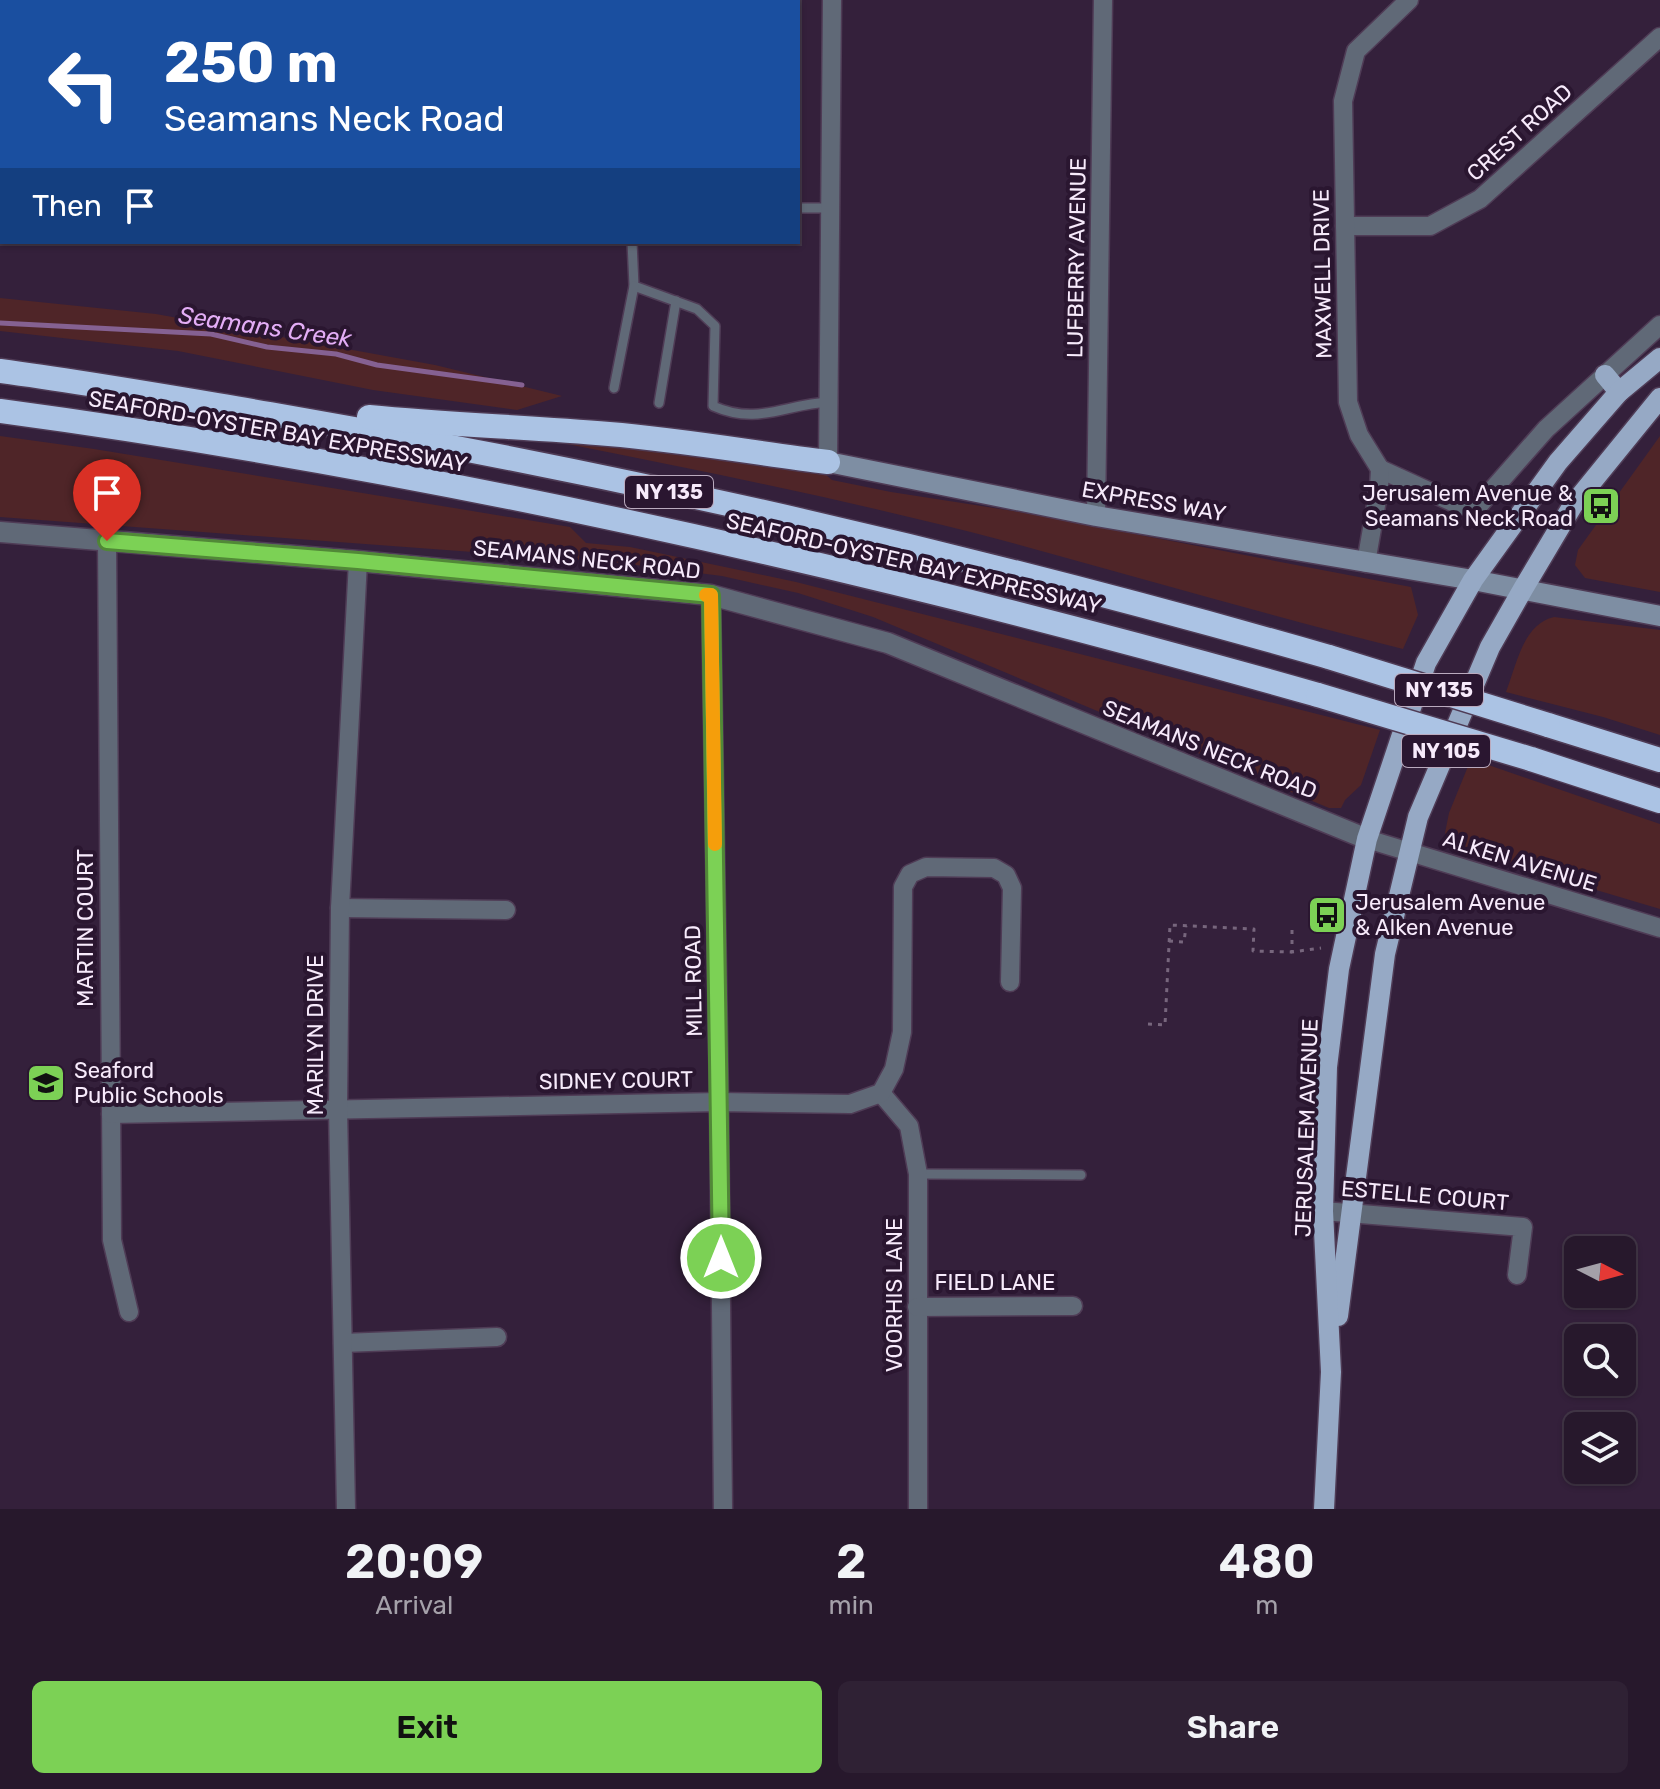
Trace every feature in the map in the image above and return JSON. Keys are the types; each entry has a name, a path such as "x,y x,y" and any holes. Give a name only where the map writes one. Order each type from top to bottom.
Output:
{"highway":[{"name":"SEAFORD-OYSTER BAY EXPRESSWAY","path":"0,371 483,452 795,519 1076,587 1329,657 1660,760"},
{"path":"181,399 454,425 617,435 828,462"},
{"name":"SEAFORD-OYSTER BAY EXPRESSWAY","path":"0,411 476,491 787,557 1066,625 1318,695 1660,801"}],"main road":[{"name":"JERUSALEM AVENUE","path":"1331,1372 1323,1211 1329,1053 1339,969 1367,839 1426,663 1473,580 1558,462 1619,392 1660,358"},
{"path":"1605,375 1619,392"},
{"name":"JERUSALEM AVENUE","path":"1324,1509 1331,1372 1385,954 1418,817 1490,647 1523,589 1573,505 1660,398"},
{"name":"EXPRESS WAY","path":"828,462 1096,516 1473,580"},
{"path":"1473,580 1660,616"}],"street":[{"path":"828,462 832,0"},
{"name":"LUFBERRY AVENUE","path":"1096,516 1103,0"},
{"name":"MAXWELL DRIVE","path":"1380,469 1359,435 1348,402 1343,101 1356,51 1409,0"},
{"name":"CREST ROAD","path":"1345,226 1430,226 1480,199 1660,37"},
{"path":"1366,563 1380,469 1459,505 1471,507 1480,504 1546,429 1660,325"},
{"name":"SEAMANS NECK ROAD","path":"0,532 358,561 711,595 888,643 1367,839"},
{"name":"MARTIN COURT","path":"107,541 112,1240 129,1312"},
{"name":"MARILYN DRIVE","path":"346,1509 338,1109 340,908 358,561"},
{"name":"MILL ROAD","path":"711,595 723,1509"},
{"name":"ALKEN AVENUE","path":"1367,839 1660,928"},
{"path":"881,1093 894,1069 902,1032 903,887 910,874 926,867 994,868 1006,875 1012,888 1010,982"},
{"path":"340,908 506,910"},
{"name":"SIDNEY COURT","path":"111,1114 719,1102 850,1104 881,1093"},
{"name":"VOORHIS LANE","path":"881,1093 909,1126 918,1174 918,1509"},
{"name":"ESTELLE COURT","path":"1323,1211 1523,1227 1517,1275"},
{"name":"FIELD LANE","path":"917,1307 1073,1306"},
{"path":"343,1343 497,1337"}],"lane":[{"path":"800,208 830,208"},
{"path":"614,388 634,286 632,244"},
{"path":"634,286 697,309 715,326 713,406 730,413 766,415 808,403 829,402"},
{"path":"659,403 676,301"},
{"path":"918,1174 1081,1175"}],"path":[{"path":"1148,1024 1165,1025 1170,925 1254,929 1253,951 1292,952 1321,948"},
{"path":"1169,941 1184,942 1186,926"},
{"path":"1292,930 1292,952"}],"shaded area":[{"path":"0,298 156,314 435,365 562,396 517,410 373,390 178,351 0,331"},
{"path":"0,436 570,527 586,543 630,547 796,582 1380,730 1361,785 1341,808 1329,808 873,617 798,593 722,576 620,563 0,517"},
{"path":"1660,436 1660,592 1585,578 1575,565 1578,550"},
{"path":"559,437 818,468 832,480 891,492 1020,512 1411,587 1418,615 1403,649 951,527 787,489 567,444"},
{"path":"1554,617 1660,630 1660,735 1506,692 1528,636 1543,621"},
{"path":"1471,759 1660,824 1660,909 1455,848 1445,833 1449,813"}],"waterway":[{"name":"Seamans Creek","path":"0,323 211,334 267,347 336,354 377,365 522,385"}],"slow traffic":[{"path":"706,595 711,595 715,844"}],"place":[{"name":"Jerusalem Avenue & Seamans Neck Road","path":"1601,506"},
{"name":"Jerusalem Avenue & Alken Avenue","path":"1327,915"},
{"name":"Seaford Public Schools","path":"46,1083"}],"route":[{"path":"107,541 358,561 711,595 721,1258"}]}
